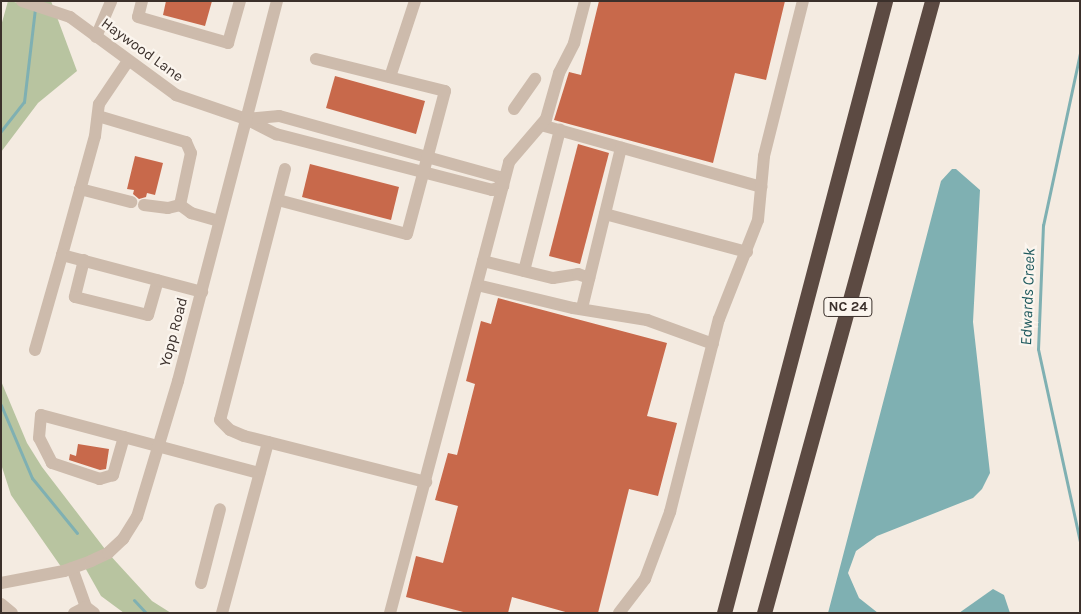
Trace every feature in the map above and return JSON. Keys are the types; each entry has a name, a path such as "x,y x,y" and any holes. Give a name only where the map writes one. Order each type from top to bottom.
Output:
{"highway":[{"name":"NC 24","path":"724,613 885,1"},
{"name":"NC 24","path":"764,613 932,1"}],"street":[{"name":"Haywood Lane","path":"22,1 53,9 96,36 176,95 246,119 276,134 492,190 503,186"},
{"path":"96,36 111,1"},
{"path":"142,1 138,17 228,43 240,1"},
{"name":"Yopp Road","path":"1,583 72,568 108,553 123,539 138,517 160,447 202,292 277,1"},
{"path":"390,77 415,1"},
{"path":"390,613 509,162 541,125 550,109 561,68 574,43 585,1"},
{"path":"619,613 645,579 670,512 719,319 758,220 764,156 803,1"},
{"path":"278,200 407,234 445,91 316,60"},
{"path":"34,350 80,189 104,93 128,61"},
{"path":"514,109 536,80"},
{"path":"98,116 186,142 191,153 179,196 180,204 190,213 219,221"},
{"path":"246,119 279,116 499,177 503,186"},
{"path":"541,125 761,187"},
{"path":"524,271 560,130"},
{"path":"582,308 622,148"},
{"path":"286,169 219,415 223,426 268,442 426,482"},
{"path":"80,189 138,204 168,208 180,204"},
{"path":"605,214 747,252"},
{"path":"62,255 202,292"},
{"path":"84,260 75,297 148,315 158,280"},
{"path":"483,261 553,278 578,274 589,278"},
{"path":"477,284 582,308 646,320 713,344"},
{"path":"124,437 113,475 100,478 91,476 52,463 39,438 41,415 124,437 258,474"},
{"path":"222,613 268,442"},
{"path":"201,582 220,509"},
{"path":"72,568 90,610 74,613"},
{"path":"1,604 12,613"}],"green space":[{"path":"8,1 44,7 22,1 51,1 77,71 38,103 1,152 1,26"},
{"path":"1,381 27,443 42,467 108,553 152,601 171,613 124,613 101,596 83,564 64,571 11,495 1,464"}],"water":[{"path":"952,169 956,169 980,190 973,322 990,473 982,489 973,498 877,536 856,551 848,573 859,598 878,613 828,613 941,181"},
{"path":"993,589 1004,595 1010,613 959,613"}],"building":[{"path":"166,1 212,1 205,26 163,15"},
{"path":"599,1 785,1 766,80 735,73 713,163 554,120 569,72 581,75"},
{"path":"335,76 425,101 416,134 326,108"},
{"path":"578,144 609,153 580,264 549,256"},
{"path":"135,156 163,163 155,195 147,193 146,197 139,199 133,194 134,190 127,189"},
{"path":"310,164 399,187 391,220 302,197"},
{"path":"498,298 667,343 647,416 677,423 658,496 629,489 598,613 569,613 512,597 508,613 467,613 406,597 416,556 443,563 458,506 435,500 448,453 457,455 475,384 466,381 481,321 491,324"},
{"path":"78,444 109,449 106,469 100,470 69,460 70,454 76,456"}],"waterway":[{"path":"1,131 24,102 35,8"},
{"name":"Edwards Creek","path":"1080,53 1043,225 1038,349 1080,542"},
{"path":"1,405 32,478 77,533"},
{"path":"134,600 146,613"}]}
